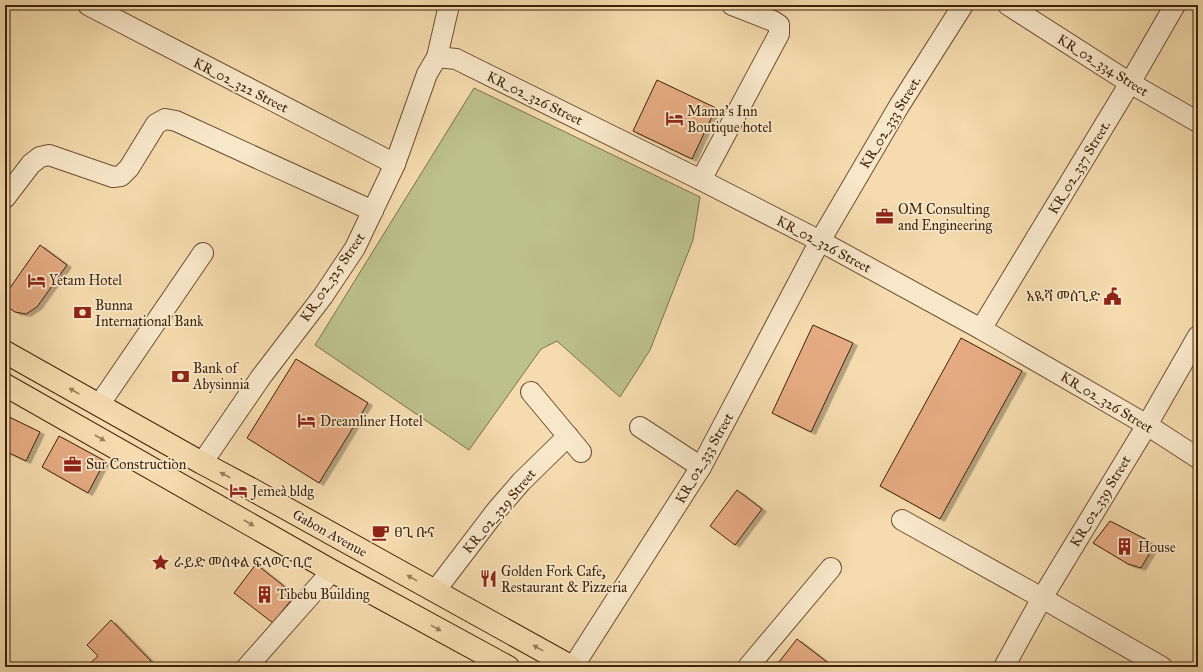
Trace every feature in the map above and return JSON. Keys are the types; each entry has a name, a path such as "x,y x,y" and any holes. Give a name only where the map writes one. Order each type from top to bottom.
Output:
{"main road":[{"name":"Gabon Avenue","path":"5,352 202,463 572,667"},
{"path":"5,385 332,571 508,667"},
{"path":"461,642 476,613"}],"street":[{"name":"KR_02_322 Street","path":"88,5 395,164"},
{"name":"KR_02_325 Street","path":"202,463 260,378 323,296 355,248 395,164 427,74 438,57 449,5"},
{"path":"701,180 779,34 779,26 773,21 732,5"},
{"name":"KR_02_333 Street.","path":"820,241 899,106 963,5"},
{"name":"KR_02_334 Street","path":"1008,5 1130,83 1198,122"},
{"name":"KR_02_337 Street.","path":"982,329 1130,83 1175,5"},
{"name":"KR_02_326 Street","path":"438,57 456,59 701,180 820,241 982,329 1147,425 1198,458"},
{"path":"5,198 31,164 40,157 49,155 113,177 121,176 129,168 156,124 166,119 176,121 373,211"},
{"name":"KR_02_333 Street","path":"572,667 701,467 820,241"},
{"path":"99,405 203,253"},
{"name":"KR_02_339 Street","path":"1004,667 1042,598 1147,425 1198,336"},
{"path":"531,392 581,452"},
{"path":"640,427 701,467"},
{"name":"KR_02_329 Street","path":"435,591 496,511 521,482 568,436"},
{"path":"902,520 1162,667"},
{"path":"748,667 831,568"},
{"path":"247,667 332,571"}],"green space":[{"path":"474,88 700,197 693,240 650,350 620,397 557,341 541,349 469,450 315,345"}],"building":[{"name":"Mama's Inn Boutique hotel","path":"657,80 716,108 692,159 633,131"},
{"name":"Yetam Hotel","path":"40,245 67,265 37,307 26,314 15,312 5,305 5,295"},
{"path":"813,325 853,343 811,432 772,413"},
{"path":"961,338 1022,371 940,519 880,486"},
{"name":"Dreamliner Hotel","path":"296,359 368,403 319,483 247,438"},
{"path":"5,415 40,432 26,461 5,451"},
{"name":"Sur Construction","path":"59,436 105,461 88,493 42,467"},
{"path":"737,490 762,509 735,545 710,526"},
{"name":"House","path":"1110,521 1149,541 1151,551 1141,568 1128,564 1093,543"},
{"name":"Tibebu Building","path":"256,564 295,595 273,623 234,593"},
{"path":"111,620 151,661 145,667 86,667 98,656 87,645"},
{"path":"797,639 827,662 823,667 775,667"}],"place":[{"name":"Mama's Inn Boutique hotel","path":"674,119"},
{"name":"OM Consulting and Engineering","path":"885,217"},
{"name":"Yetam Hotel","path":"36,280"},
{"name":"አዪሻ መስጊድ","path":"1113,296"},
{"name":"Bunna International Bank","path":"82,313"},
{"name":"Bank of Abysinnia","path":"180,376"},
{"name":"Dreamliner Hotel","path":"307,421"},
{"name":"Sur Construction","path":"73,464"},
{"name":"Jemeà bldg","path":"239,491"},
{"name":"ፀጊ ቡና","path":"381,532"},
{"name":"House","path":"1125,547"},
{"name":"ራይድ መስቀል ፍላወር ቢሮ","path":"161,562"},
{"name":"Golden Fork Cafe, Restaurant & Pizzeria","path":"488,579"},
{"name":"Tibebu Building","path":"264,594"}]}
